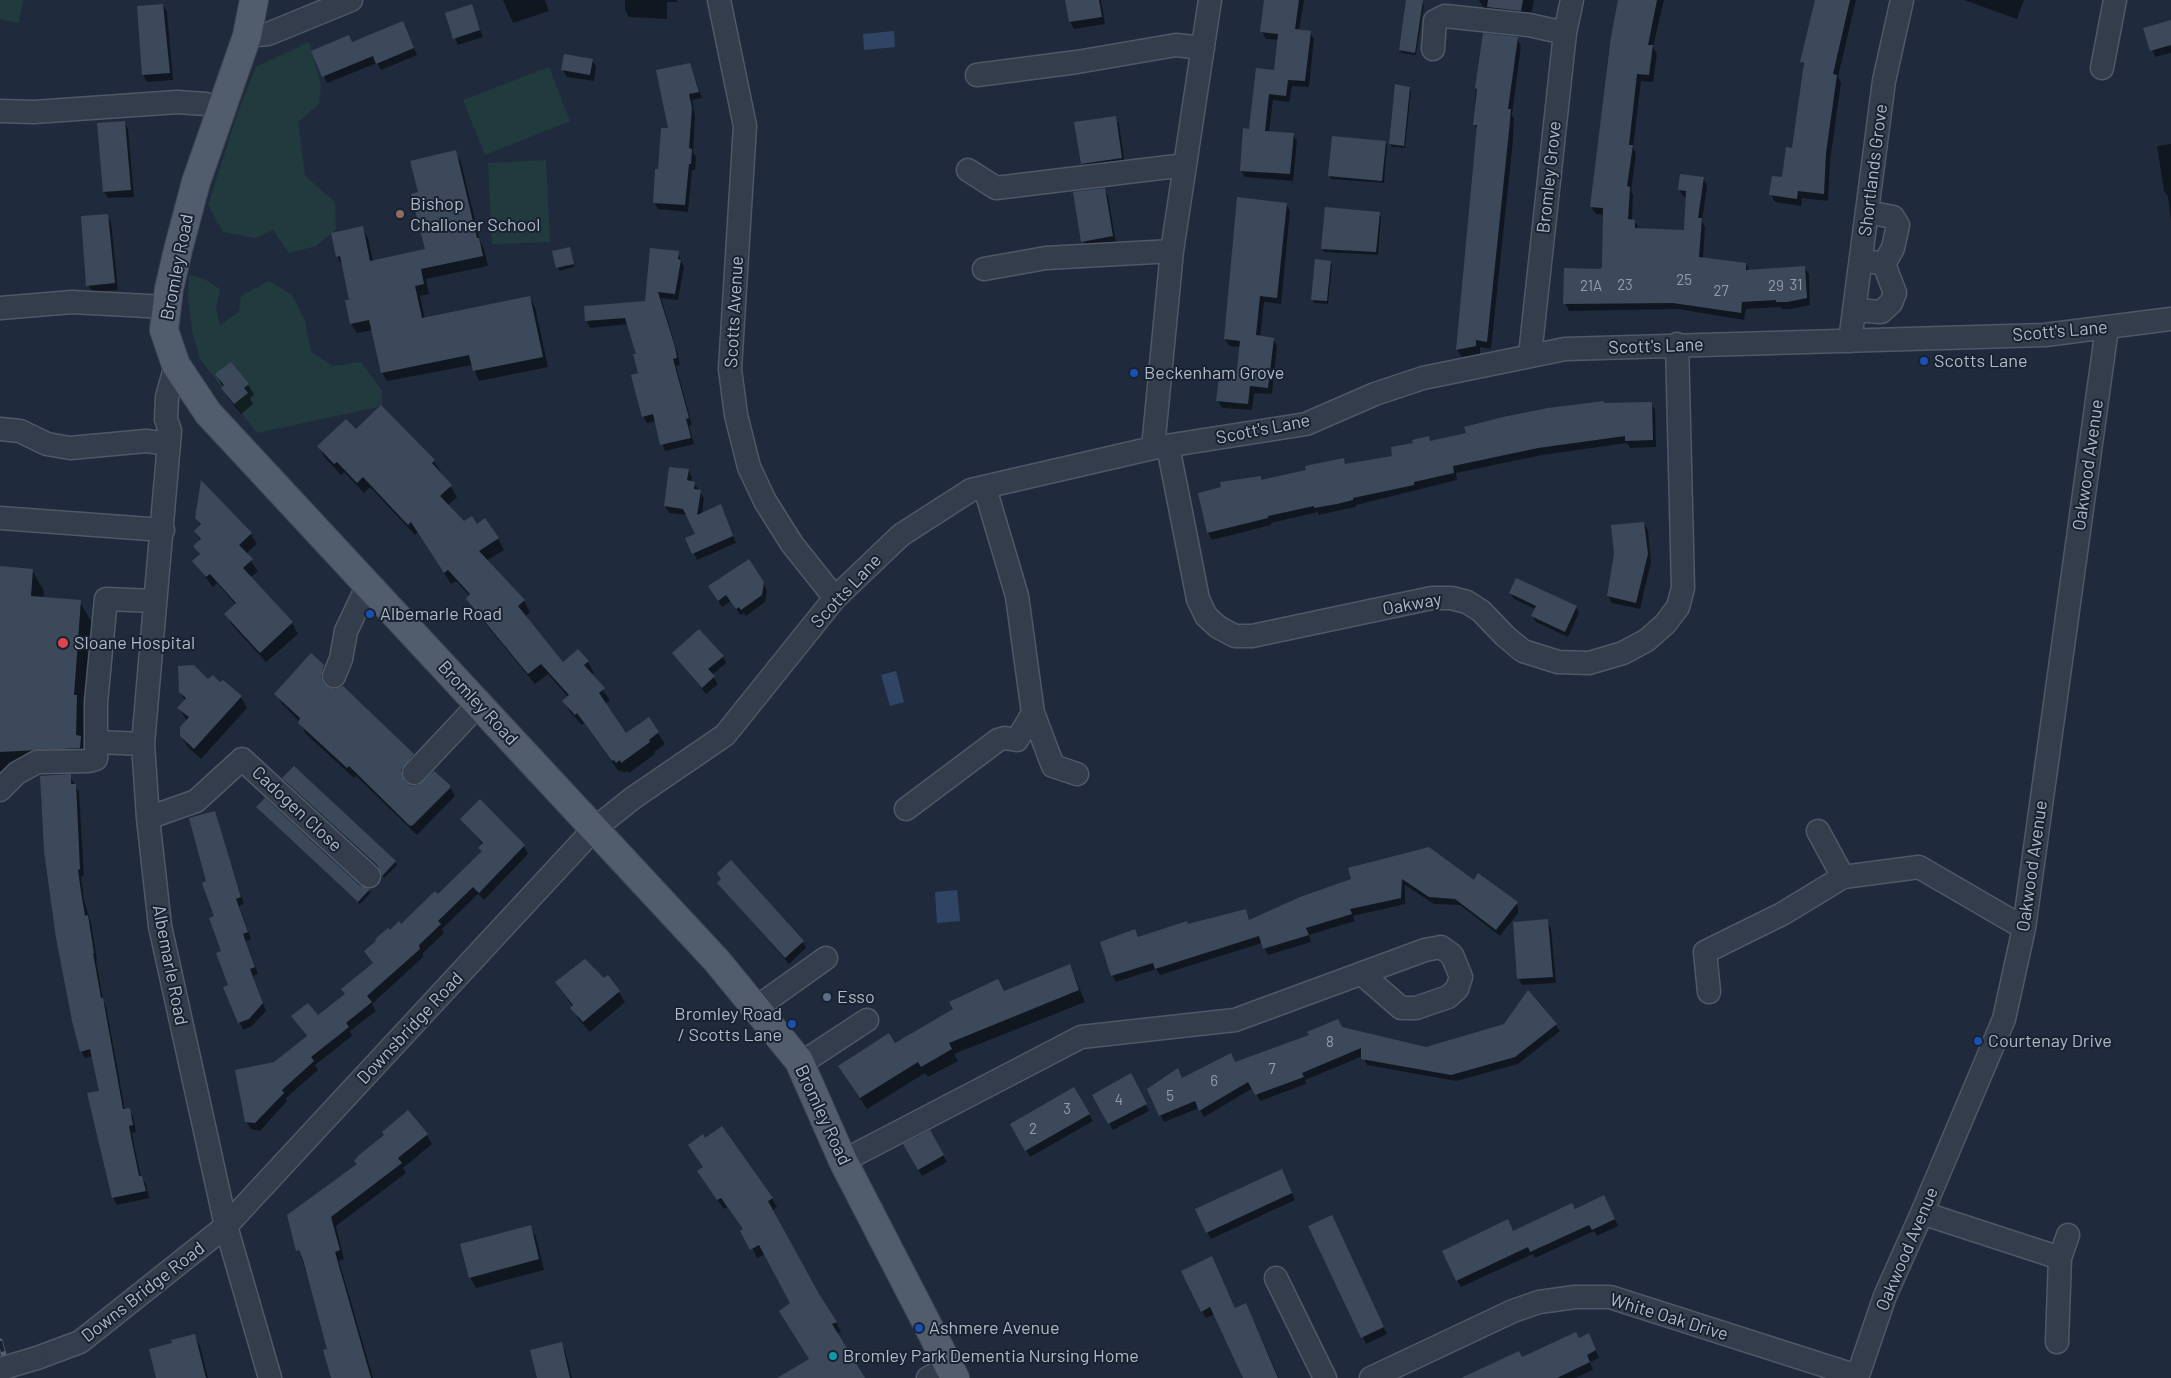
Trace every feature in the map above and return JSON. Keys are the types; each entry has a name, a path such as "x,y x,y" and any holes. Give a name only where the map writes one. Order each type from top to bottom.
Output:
{"main road":[{"name":"Bromley Road","path":"254,0 247,36 186,216 166,307 166,338 176,365 208,413 732,978 800,1064 843,1161 944,1374"}],"street":[{"path":"247,36 268,34 351,0"},
{"name":"Scotts Avenue","path":"719,0 745,126 730,369 736,415 750,466 765,501 792,544 835,598"},
{"path":"1160,447 1172,251 1210,0"},
{"name":"Bromley Grove","path":"1530,355 1565,33 1572,0"},
{"name":"Shortlands Grove","path":"1850,341 1884,81 1902,0"},
{"path":"2102,68 2115,0"},
{"path":"1433,49 1435,21 1445,16 1529,25 1565,33"},
{"path":"977,75 1077,62 1176,45 1203,48"},
{"path":"0,111 34,112 177,102 206,104 221,110"},
{"path":"968,170 996,188 1186,166"},
{"path":"1867,212 1892,217 1898,225 1893,248 1884,264"},
{"path":"984,268 1046,258 1172,251"},
{"path":"1861,260 1884,264"},
{"path":"1854,310 1881,312 1891,303 1895,293 1894,286 1884,264"},
{"path":"0,308 72,302 166,307"},
{"name":"Scott's Lane","path":"1160,447 1306,424 1375,394 1423,378 1565,349 1677,344 2045,335 2171,320"},
{"name":"Oakwood Avenue","path":"1857,1377 1885,1296 2004,1019 2024,928 2107,328"},
{"name":"Oakway","path":"1160,447 1198,599 1206,616 1218,627 1235,636 1252,636 1432,598 1450,598 1467,602 1481,611 1522,651 1558,662 1589,663 1623,653 1647,640 1665,624 1678,607 1683,588 1677,344"},
{"name":"Albemarle Road","path":"176,365 167,396 166,419 169,438 163,530 143,744 148,818 160,926 226,1226 270,1378"},
{"path":"0,429 20,431 47,444 70,448 169,438"},
{"name":"Scotts Lane","path":"594,829 633,798 725,735 835,598 901,535 971,490 1160,447"},
{"path":"985,488 1017,596 1033,713 1053,766 1077,774"},
{"path":"0,518 163,530"},
{"path":"334,676 341,659 346,631 368,585"},
{"path":"0,790 18,774 37,762 89,761 96,758 96,702 106,599 155,602"},
{"path":"414,774 479,704"},
{"path":"906,809 998,740 1005,738 1017,740 1033,713"},
{"path":"97,742 143,744"},
{"name":"Cadogen Close","path":"148,818 196,802 242,759 369,876"},
{"name":"Downsbridge Road","path":"226,1226 594,829"},
{"path":"1818,831 1843,877"},
{"path":"1709,992 1705,952 1782,914 1843,877 1919,867 2024,928"},
{"path":"756,1008 826,958"},
{"path":"843,1161 1081,1037 1234,1020 1362,974"},
{"path":"800,1064 867,1020"},
{"path":"1922,1213 2060,1258"},
{"name":"Downs Bridge Road","path":"0,1369 80,1342 226,1226"},
{"path":"2057,1342 2060,1258 2068,1235"},
{"path":"1276,1278 1325,1378"},
{"name":"White Oak Drive","path":"1371,1378 1513,1311 1539,1302 1574,1297 1610,1297 1857,1377"}],"green space":[{"path":"0,0 23,0 19,23 0,19"},
{"path":"309,42 321,85 319,104 298,122 305,176 335,202 336,229 316,246 289,253 273,230 256,238 223,232 208,205 238,112 256,67"},
{"path":"549,67 570,121 485,155 463,100"},
{"path":"546,160 550,242 492,244 488,163"},
{"path":"189,275 204,279 220,289 216,308 220,325 239,312 241,296 269,281 292,295 305,321 311,352 333,366 361,362 382,391 382,406 257,433 200,359 192,330 188,295"}],"water":[{"path":"894,31 895,47 864,50 863,34"},
{"path":"896,671 904,702 890,706 881,675"},
{"path":"957,890 960,921 937,923 935,892"}],"building":[{"path":"1065,0 1099,0 1102,17 1069,22"},
{"path":"1264,0 1299,0 1295,29 1311,31 1305,81 1288,80 1286,96 1269,94 1265,131 1294,133 1290,174 1240,171 1243,128 1249,129 1256,68 1274,70 1278,34 1260,32"},
{"path":"1406,0 1423,0 1415,53 1399,50"},
{"path":"1488,0 1523,0 1521,11 1487,7"},
{"path":"1618,0 1657,0 1648,45 1653,45 1649,75 1637,74 1629,145 1633,145 1627,186 1630,187 1628,219 1635,220 1635,228 1684,230 1686,191 1678,190 1680,174 1704,177 1698,218 1702,218 1699,257 1746,263 1746,270 1805,266 1807,298 1787,302 1776,302 1776,300 1742,302 1741,313 1673,303 1563,304 1564,268 1600,269 1602,267 1603,208 1590,207 1611,37"},
{"path":"1815,0 1850,0 1833,74 1837,75 1826,153 1824,194 1798,191 1797,199 1769,195 1772,176 1782,177 1786,147 1792,148 1804,63 1800,62"},
{"path":"163,4 170,73 142,75 137,6"},
{"path":"472,4 480,30 453,39 445,13"},
{"path":"2171,20 2171,45 2150,51 2143,28"},
{"path":"403,21 414,48 376,64 373,56 322,77 311,51 349,35 352,42"},
{"path":"1483,33 1518,37 1508,109 1511,109 1487,342 1476,340 1476,346 1456,350 1477,125 1473,125 1477,89 1475,88"},
{"path":"564,54 593,59 590,75 561,70"},
{"path":"690,63 699,92 689,94 692,108 689,148 692,149 685,205 653,203 655,169 658,169 661,128 668,128 656,70"},
{"path":"1395,84 1410,87 1404,146 1389,144"},
{"path":"1116,116 1122,158 1081,164 1074,122"},
{"path":"125,121 131,190 103,192 97,123"},
{"path":"1332,136 1386,141 1382,181 1328,176"},
{"path":"456,150 483,256 421,269 424,284 415,286 422,318 530,296 543,357 473,371 469,355 381,373 369,320 350,324 345,300 349,300 340,256 336,257 331,233 363,226 370,261 425,249 411,194 418,192 410,161"},
{"path":"1105,188 1113,236 1081,242 1073,192"},
{"path":"1237,197 1287,203 1277,298 1260,296 1256,335 1274,338 1268,388 1250,386 1248,404 1216,401 1219,377 1236,378 1240,341 1224,339"},
{"path":"1325,207 1380,212 1376,252 1321,249"},
{"path":"108,214 115,283 86,286 81,216"},
{"path":"570,247 574,264 556,268 552,251"},
{"path":"650,248 679,251 678,259 681,260 675,294 658,292 675,347 677,358 673,359 689,418 686,419 691,438 660,445 653,414 642,417 631,375 638,373 633,354 636,354 625,318 585,321 584,306 645,301"},
{"path":"1315,259 1331,261 1327,301 1311,300"},
{"path":"231,362 249,384 244,388 248,393 234,404 221,388 224,385 215,374"},
{"path":"1604,401 1604,403 1652,402 1653,440 1625,441 1625,436 1538,448 1453,466 1454,473 1414,482 1414,485 1353,498 1353,500 1337,504 1314,508 1314,506 1268,516 1268,518 1207,533 1198,493 1221,487 1220,482 1261,476 1261,480 1306,470 1305,466 1344,458 1345,464 1392,456 1391,447 1413,443 1412,440 1429,436 1430,441 1466,433 1464,427 1503,417 1548,408"},
{"path":"381,405 435,460 432,463 452,485 440,496 464,521 472,516 477,524 485,518 499,538 479,551 525,600 518,606 563,662 578,649 589,661 584,665 605,688 599,693 626,733 649,717 659,732 649,740 650,742 621,763 620,760 616,763 614,760 612,761 577,713 575,715 562,701 569,695 541,664 528,674 466,599 470,594 448,570 444,573 411,522 408,525 363,477 357,483 337,462 334,464 317,446 346,419 356,429"},
{"path":"669,467 689,469 687,480 695,482 694,489 701,490 697,515 721,504 733,536 692,554 685,538 695,534 683,509 664,506"},
{"path":"201,480 252,533 239,545 253,559 243,568 293,622 260,653 224,614 236,603 210,574 206,577 192,561 200,554 193,546 201,539 194,531 201,524 195,518"},
{"path":"1644,522 1648,554 1636,603 1607,596 1614,554 1611,525"},
{"path":"749,559 764,582 762,595 741,610 739,607 736,609 726,595 718,601 708,586"},
{"path":"0,566 33,569 31,596 81,600 74,695 77,695 76,735 81,736 80,748 0,752"},
{"path":"1516,578 1577,606 1565,632 1531,616 1536,606 1509,593"},
{"path":"699,629 724,656 708,669 715,676 702,688 672,653"},
{"path":"311,653 324,665 321,677 324,684 335,689 343,686 414,754 401,770 405,782 411,786 418,785 434,771 450,785 450,788 413,825 410,826 349,766 347,768 298,723 300,718 274,694"},
{"path":"194,665 208,679 213,675 220,682 223,680 242,696 194,749 180,736 180,727 189,717 177,708 186,698 179,692 178,666"},
{"path":"294,766 396,861 382,876 378,866 282,778"},
{"path":"71,774 71,784 76,784 80,869 78,870 85,916 88,915 101,998 103,998 123,1109 130,1108 133,1125 129,1126 132,1142 139,1176 142,1176 146,1191 112,1198 87,1093 99,1091 90,1049 80,1052 72,1021 56,938 44,851 40,776"},
{"path":"265,798 360,886 370,889 358,902 256,807"},
{"path":"480,799 525,845 479,893 473,887 438,921 441,924 419,945 420,949 367,996 372,1002 346,1023 349,1027 311,1057 314,1061 282,1090 284,1093 255,1123 245,1122 235,1070 274,1062 307,1036 291,1016 308,1003 318,1015 345,994 341,989 373,963 364,951 376,941 375,939 388,928 390,930 399,921 401,924 435,891 438,894 482,851 478,848 483,843 460,819"},
{"path":"215,811 241,897 236,899 248,932 243,934 255,967 250,969 263,1003 249,1019 238,1023 223,987 228,985 216,953 221,951 209,918 214,916 202,883 206,881 189,818"},
{"path":"1429,847 1474,880 1478,873 1518,902 1496,930 1455,899 1429,897 1402,879 1401,898 1350,909 1352,914 1306,928 1309,935 1263,949 1259,936 1155,969 1153,963 1111,976 1100,942 1135,929 1138,937 1187,921 1188,924 1246,909 1249,920 1300,897 1351,879 1348,868"},
{"path":"731,860 804,941 785,958 717,883 721,879 717,873"},
{"path":"1548,919 1553,977 1517,979 1513,922"},
{"path":"585,959 604,978 608,975 620,991 583,1022 570,1008 573,1005 555,982"},
{"path":"1070,964 1079,990 949,1043 952,1049 921,1067 918,1062 860,1098 838,1066 889,1033 895,1043 953,1009 949,1002 998,979 1004,991"},
{"path":"1528,990 1557,1024 1515,1057 1451,1075 1361,1059 1361,1048 1302,1073 1304,1077 1255,1095 1248,1082 1199,1111 1195,1101 1159,1116 1147,1089 1178,1068 1182,1078 1231,1053 1235,1062 1309,1035 1307,1032 1338,1019 1342,1027 1426,1047 1504,1024"},
{"path":"1131,1073 1147,1104 1108,1124 1092,1095"},
{"path":"1074,1087 1090,1114 1025,1151 1010,1124"},
{"path":"408,1110 428,1134 398,1158 402,1163 331,1217 340,1250 335,1252 371,1378 331,1378 323,1350 327,1349 303,1260 299,1250 296,1251 287,1215 357,1164 354,1161 359,1155 384,1135 382,1132"},
{"path":"722,1126 773,1198 768,1201 819,1294 837,1322 832,1324 865,1378 777,1378 809,1359 779,1311 790,1303 759,1245 750,1250 740,1231 743,1229 721,1198 717,1200 697,1171 703,1167 688,1145 703,1134 705,1138"},
{"path":"930,1130 944,1155 918,1170 903,1144"},
{"path":"1282,1169 1292,1193 1206,1233 1195,1209"},
{"path":"1604,1195 1615,1219 1592,1230 1589,1225 1530,1252 1528,1247 1456,1281 1442,1251 1508,1219 1513,1231 1572,1203 1575,1209"},
{"path":"1332,1215 1384,1327 1361,1338 1308,1226"},
{"path":"531,1225 539,1259 469,1278 460,1244"},
{"path":"1212,1256 1235,1308 1246,1303 1278,1378 1243,1378 1210,1307 1201,1312 1181,1271"},
{"path":"1576,1332 1579,1338 1589,1333 1596,1350 1587,1355 1590,1362 1557,1378 1461,1378 1519,1351 1522,1357"},
{"path":"195,1334 206,1378 156,1378 149,1349 172,1343 171,1340"},
{"path":"562,1342 570,1378 537,1378 530,1350"}],"railway":[{"path":"0,1341 10,1378"}],"place":[{"name":"Bishop Challoner School","path":"400,214"},
{"name":"Scotts Lane","path":"1924,361"},
{"name":"Beckenham Grove","path":"1134,373"},
{"name":"Albemarle Road","path":"370,614"},
{"name":"Sloane Hospital","path":"63,643"},
{"name":"Esso","path":"827,997"},
{"name":"Bromley Road / Scotts Lane","path":"792,1024"},
{"name":"Courtenay Drive","path":"1978,1041"},
{"name":"Ashmere Avenue","path":"919,1328"},
{"name":"Bromley Park Dementia Nursing Home","path":"833,1356"}]}
